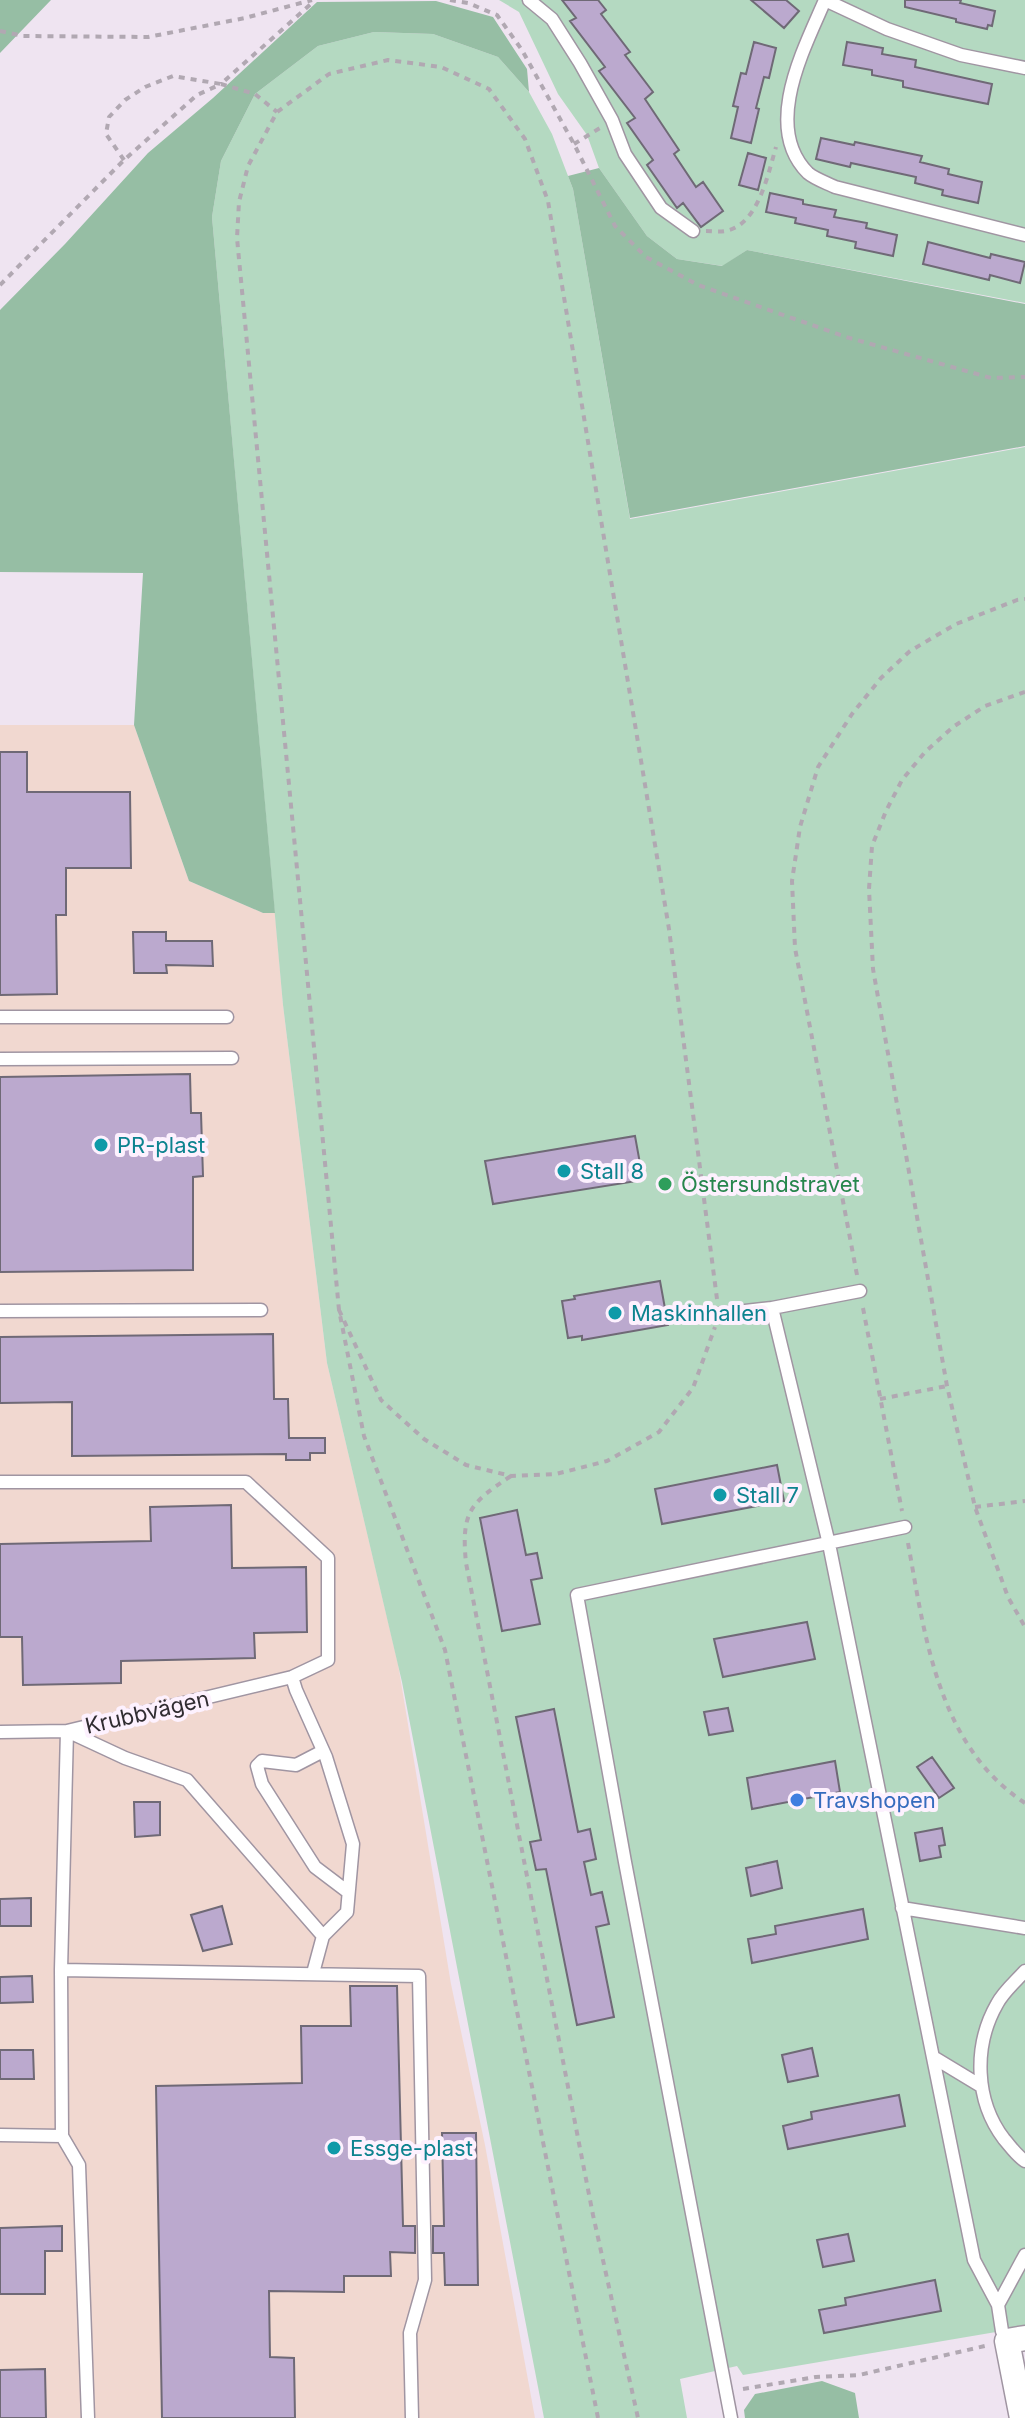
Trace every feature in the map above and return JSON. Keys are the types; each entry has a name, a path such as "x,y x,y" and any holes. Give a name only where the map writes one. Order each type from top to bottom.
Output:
{"street":[{"path":"1016,2340 1022,2418"}],"lane":[{"path":"529,0 552,19 612,120 625,154 661,208 693,231"},
{"path":"1025,68 961,55 887,29 825,0 796,68 786,114 795,155 810,175 835,187 1025,235"},
{"path":"0,1017 227,1017"},
{"path":"0,1059 232,1058"},
{"path":"719,1314 772,1308 860,1291"},
{"path":"772,1308 829,1544 974,2260 998,2305 1002,2331 1016,2340"},
{"path":"0,1311 261,1310"},
{"name":"Krubbvägen","path":"0,1482 246,1482 328,1558 328,1660 292,1677 67,1731 0,1732"},
{"path":"731,2418 627,1877 577,1595 905,1527"},
{"path":"292,1677 323,1751 353,1844 347,1912 323,1936 313,1973"},
{"path":"88,2418 79,2165 62,2136 61,1970 67,1731 125,1758 187,1780 323,1936"},
{"path":"323,1751 296,1765 262,1761 257,1766 262,1784 315,1867 348,1892"},
{"path":"902,1908 1025,1928"},
{"path":"61,1970 419,1976 425,2280 410,2333 412,2418"},
{"path":"1025,1971 997,2003 982,2043 981,2086 993,2124 1018,2157 1025,2161"},
{"path":"933,2057 981,2086"},
{"path":"0,2135 62,2136"},
{"path":"998,2305 1025,2255"}],"path":[{"path":"0,31 23,36 148,37 245,18 314,0"},
{"path":"0,285 124,160 197,95 221,84 314,0"},
{"path":"339,1310 381,1400 424,1439 466,1465 511,1476 556,1474 607,1461 659,1432 693,1388 719,1314 669,929 548,201 525,139 489,89 441,67 388,60 329,74 277,112 248,166 239,202 237,238 339,1310 364,1436 445,1650 598,2418"},
{"path":"124,160 106,134 109,117 125,100 145,87 173,76 221,84 255,94 277,112"},
{"path":"693,231 728,231 753,213 786,114"},
{"path":"574,144 612,120"},
{"path":"1025,599 956,624 910,651 881,678 852,714 818,767 800,827 792,881 795,948 928,1651 960,1732 982,1762 1013,1795 1025,1803"},
{"path":"1025,692 985,706 953,727 925,752 902,780 872,846 869,889 873,969 947,1386 975,1507 1008,1597 1025,1627"},
{"path":"880,1399 947,1386"},
{"path":"511,1476 481,1496 468,1514 463,1537 466,1563 590,2199 638,2418"},
{"path":"975,1507 1025,1501"},
{"path":"727,2392 816,2377 859,2375 1016,2340"}],"shaded area":[{"path":"0,725 134,725 189,881 263,913 275,913 283,1005 327,1363 398,1664 451,1984 485,2145 535,2418 0,2418"}],"green space":[{"path":"0,0 51,0 0,53"},
{"path":"499,0 1025,0 1025,303 747,250 723,266 677,259 647,236 599,168 587,135 558,94 519,12"},
{"path":"436,1 493,17 527,69 529,92 498,57 433,34 374,32 318,46 255,94 221,161 212,217 275,913 263,913 189,881 134,725 143,573 0,572 0,310 148,153 317,2"},
{"name":"Östersundstravet","path":"374,32 433,34 498,57 529,92 552,134 573,189 630,519 1025,447 1025,2327 743,2375 737,2366 680,2379 687,2418 544,2418 402,1682 327,1363 283,1005 212,217 221,161 255,94 318,46"},
{"path":"599,168 647,236 677,259 722,266 747,250 1025,304 1025,446 630,518 573,189 568,176"},
{"path":"822,2381 855,2393 859,2418 745,2418 744,2410 755,2394"}],"building":[{"path":"562,0 598,0 606,10 601,14 630,52 625,55 653,92 645,99 679,150 674,154 696,187 703,182 723,211 701,227 683,203 677,208 647,165 653,160 627,123 635,118 599,71 605,67 570,21 576,18"},
{"path":"751,0 786,0 799,11 784,28"},
{"path":"905,0 961,0 960,3 995,11 992,26 988,25 987,29 905,7"},
{"path":"754,42 776,48 769,78 764,77 751,143 731,138 738,107 733,106 741,73 746,74"},
{"path":"847,42 883,48 882,54 916,60 915,67 992,84 988,104 903,87 903,81 872,75 872,70 843,65"},
{"path":"821,138 922,156 920,162 949,169 948,174 982,182 978,203 942,195 943,190 915,183 916,177 816,159"},
{"path":"748,153 766,158 758,190 739,185"},
{"path":"770,193 803,200 803,204 836,210 834,217 867,223 866,228 897,235 893,256 855,248 856,242 827,236 828,230 795,223 796,218 766,212"},
{"path":"928,242 990,258 991,254 1025,262 1020,283 990,275 989,280 923,264"},
{"path":"0,752 27,752 27,792 130,792 131,868 66,868 66,915 56,915 57,994 0,995"},
{"path":"133,932 166,932 166,941 212,941 213,966 166,965 167,973 134,973"},
{"name":"PR-plast","path":"190,1074 191,1113 201,1113 203,1176 193,1177 193,1270 0,1272 0,1077"},
{"name":"Stall 8","path":"635,1136 643,1180 493,1204 485,1161"},
{"name":"Maskinhallen","path":"660,1281 668,1325 582,1340 582,1336 568,1338 562,1301 575,1299 574,1296"},
{"path":"273,1334 274,1399 288,1399 289,1438 325,1438 325,1453 310,1453 310,1460 286,1460 286,1454 72,1456 72,1402 0,1403 0,1337"},
{"name":"Stall 7","path":"777,1465 784,1501 662,1524 655,1489"},
{"path":"231,1505 232,1568 306,1567 307,1632 254,1633 255,1658 121,1661 121,1683 23,1685 22,1637 0,1637 0,1544 151,1541 150,1507"},
{"path":"517,1510 526,1555 537,1553 542,1578 531,1580 540,1624 502,1631 480,1518"},
{"path":"807,1622 815,1659 723,1677 714,1639"},
{"path":"728,1708 733,1731 709,1735 704,1712"},
{"path":"554,1709 578,1832 590,1829 596,1859 584,1862 591,1895 602,1892 609,1924 596,1927 614,2017 577,2025 546,1869 536,1870 530,1842 541,1840 516,1717"},
{"path":"932,1757 954,1788 939,1798 917,1767"},
{"path":"835,1761 840,1792 752,1809 747,1778"},
{"path":"134,1802 160,1802 160,1835 135,1837"},
{"path":"942,1828 945,1845 939,1846 941,1857 920,1861 915,1833"},
{"path":"777,1861 782,1888 751,1896 746,1868"},
{"path":"31,1898 31,1926 0,1926 0,1899"},
{"path":"222,1906 232,1944 203,1951 191,1915"},
{"path":"863,1909 868,1939 752,1963 748,1939 776,1934 775,1926"},
{"path":"32,1976 33,2002 0,2003 0,1977"},
{"path":"350,1986 397,1986 403,2226 415,2226 415,2253 390,2252 391,2276 344,2276 344,2292 269,2291 270,2357 294,2358 295,2418 162,2418 156,2086 302,2083 301,2026 351,2026"},
{"path":"812,2048 818,2076 788,2082 782,2055"},
{"path":"0,2050 33,2050 34,2079 0,2079"},
{"path":"899,2095 905,2126 788,2149 783,2126 812,2119 811,2112"},
{"path":"442,2133 476,2133 478,2285 445,2285 444,2253 433,2253 433,2226 444,2226"},
{"path":"62,2226 62,2251 45,2251 45,2294 0,2294 0,2228"},
{"path":"848,2234 854,2261 823,2267 817,2240"},
{"path":"935,2280 941,2311 824,2333 819,2310 846,2305 845,2298"},
{"path":"45,2369 46,2418 0,2418 0,2370"}],"place":[{"name":"PR-plast","path":"101,1145"},
{"name":"Stall 8","path":"564,1171"},
{"name":"Östersundstravet","path":"665,1184"},
{"name":"Maskinhallen","path":"615,1313"},
{"name":"Stall 7","path":"720,1495"},
{"name":"Travshopen","path":"797,1800"},
{"name":"Essge-plast","path":"334,2148"}]}
